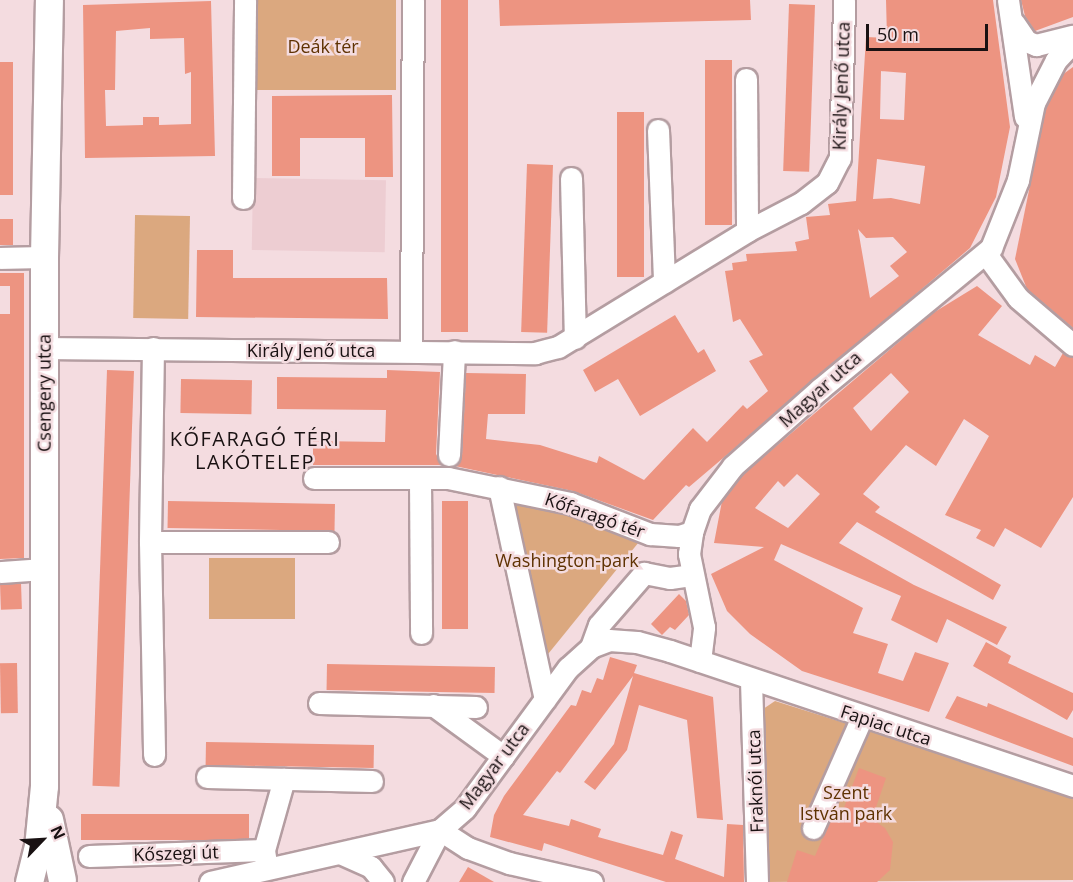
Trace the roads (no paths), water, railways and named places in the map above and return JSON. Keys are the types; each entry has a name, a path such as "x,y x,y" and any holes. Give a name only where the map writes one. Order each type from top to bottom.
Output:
{"main road":[{"name":"Csengery utca","path":"29,882 38,847 44,786 44,257 49,0"},
{"name":"Csengery utca","path":"44,786 64,881"},
{"path":"34,882 46,877 64,881"}],"street":[{"path":"243,198 245,0"},
{"path":"411,350 413,0"},
{"name":"Király Jenő utca","path":"44,348 535,353 575,338 747,231 801,202 826,183 840,158 844,0"},
{"path":"1010,10 1026,40 1036,45 1073,36"},
{"path":"1010,10 1025,107 1024,151"},
{"path":"1024,151 1034,103 1042,83 1056,60 1073,42"},
{"path":"746,79 747,231"},
{"path":"658,130 664,282"},
{"name":"Magyar utca","path":"700,661 704,627 690,575 692,532 709,495 733,466 899,321 986,254 997,239 1011,203 1024,151"},
{"path":"572,178 575,338"},
{"path":"986,254 1017,298 1073,345"},
{"path":"0,258 44,257"},
{"path":"153,348 150,542 154,755"},
{"path":"449,455 454,351"},
{"name":"Kőfaragó tér","path":"314,478 448,478 570,503 650,534 679,536 692,532"},
{"path":"420,479 421,633"},
{"path":"498,487 545,699"},
{"path":"150,542 328,542"},
{"path":"0,572 44,569"},
{"path":"545,699 591,646 599,625 644,573 677,578 690,575"},
{"path":"591,646 609,640 623,640 700,661"},
{"name":"Fapiac utca","path":"700,661 751,680 1073,786"},
{"name":"Fraknói utca","path":"751,680 757,882"},
{"name":"Magyar utca","path":"440,830 465,808 545,699"},
{"path":"319,704 476,707"},
{"path":"432,705 503,756"},
{"path":"813,828 862,717"},
{"path":"207,777 372,781"},
{"path":"266,860 284,779"},
{"path":"413,882 440,830 468,848 509,863 592,882"},
{"name":"Kőszegi út","path":"89,855 266,860 342,854 440,830"},
{"path":"342,854 370,867 383,882"},
{"name":"Kőszegi út","path":"210,882 266,860"}],"district":[{"name":"KŐFARAGÓ TÉRI LAKÓTELEP","path":"255,450"}],"park label":[{"name":"Deák tér","path":"323,46"},
{"name":"Washington-park","path":"567,560"},
{"name":"Szent István park","path":"846,803"}]}
